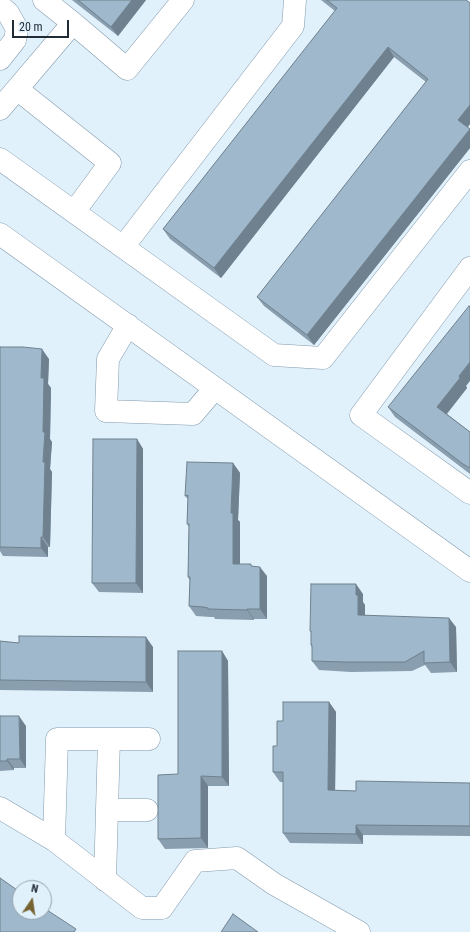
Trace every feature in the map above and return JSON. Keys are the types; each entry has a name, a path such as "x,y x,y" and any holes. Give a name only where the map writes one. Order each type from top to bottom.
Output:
{"lane":[{"path":"44,0 127,69 183,0"},
{"path":"123,247 293,26 295,0"},
{"path":"0,6 8,12 17,29 15,40 0,59"},
{"path":"0,109 73,23"},
{"path":"17,89 110,163 74,212"},
{"path":"0,159 274,355 323,358 470,171"},
{"path":"0,234 470,570"},
{"path":"470,268 360,415 470,494"},
{"path":"128,325 108,359 106,411 194,414 215,388"},
{"path":"54,840 57,739 149,739"},
{"path":"105,880 109,739"},
{"path":"0,808 54,840 142,908 162,908 195,861 237,858 274,884 359,932"},
{"path":"108,810 147,810"}],"building":[{"path":"78,0 132,0 111,27"},
{"path":"327,0 466,0 470,3 470,105 458,120 470,129 307,335 257,297 428,79 388,47 214,268 163,229 337,8"},
{"path":"469,306 470,362 459,376 460,378 437,407 470,432 470,468 388,407"},
{"path":"0,347 42,349 41,378 44,378 43,432 45,432 43,462 45,462 43,537 41,537 41,548 0,547"},
{"path":"93,439 137,439 136,583 92,583"},
{"path":"187,462 233,463 231,513 233,513 233,564 251,564 251,566 260,567 260,609 208,609 189,606 189,524 187,524 188,495 185,496"},
{"path":"311,584 356,584 356,595 358,595 358,615 449,618 450,662 424,663 424,651 405,662 312,661 310,631"},
{"path":"19,636 146,637 146,682 0,680 0,641 19,643"},
{"path":"178,651 222,651 222,777 201,776 201,838 158,839 158,775 178,774"},
{"path":"283,702 329,702 328,790 356,791 356,781 470,783 470,826 356,825 356,834 283,833 283,772 273,772 273,746 277,746 277,721 283,721"},
{"path":"0,716 19,716 20,759 7,759 7,761 0,761"},
{"path":"0,878 12,886 12,920 52,920 52,913 76,929 74,932 0,932"},
{"path":"233,914 258,932 221,932"}]}
